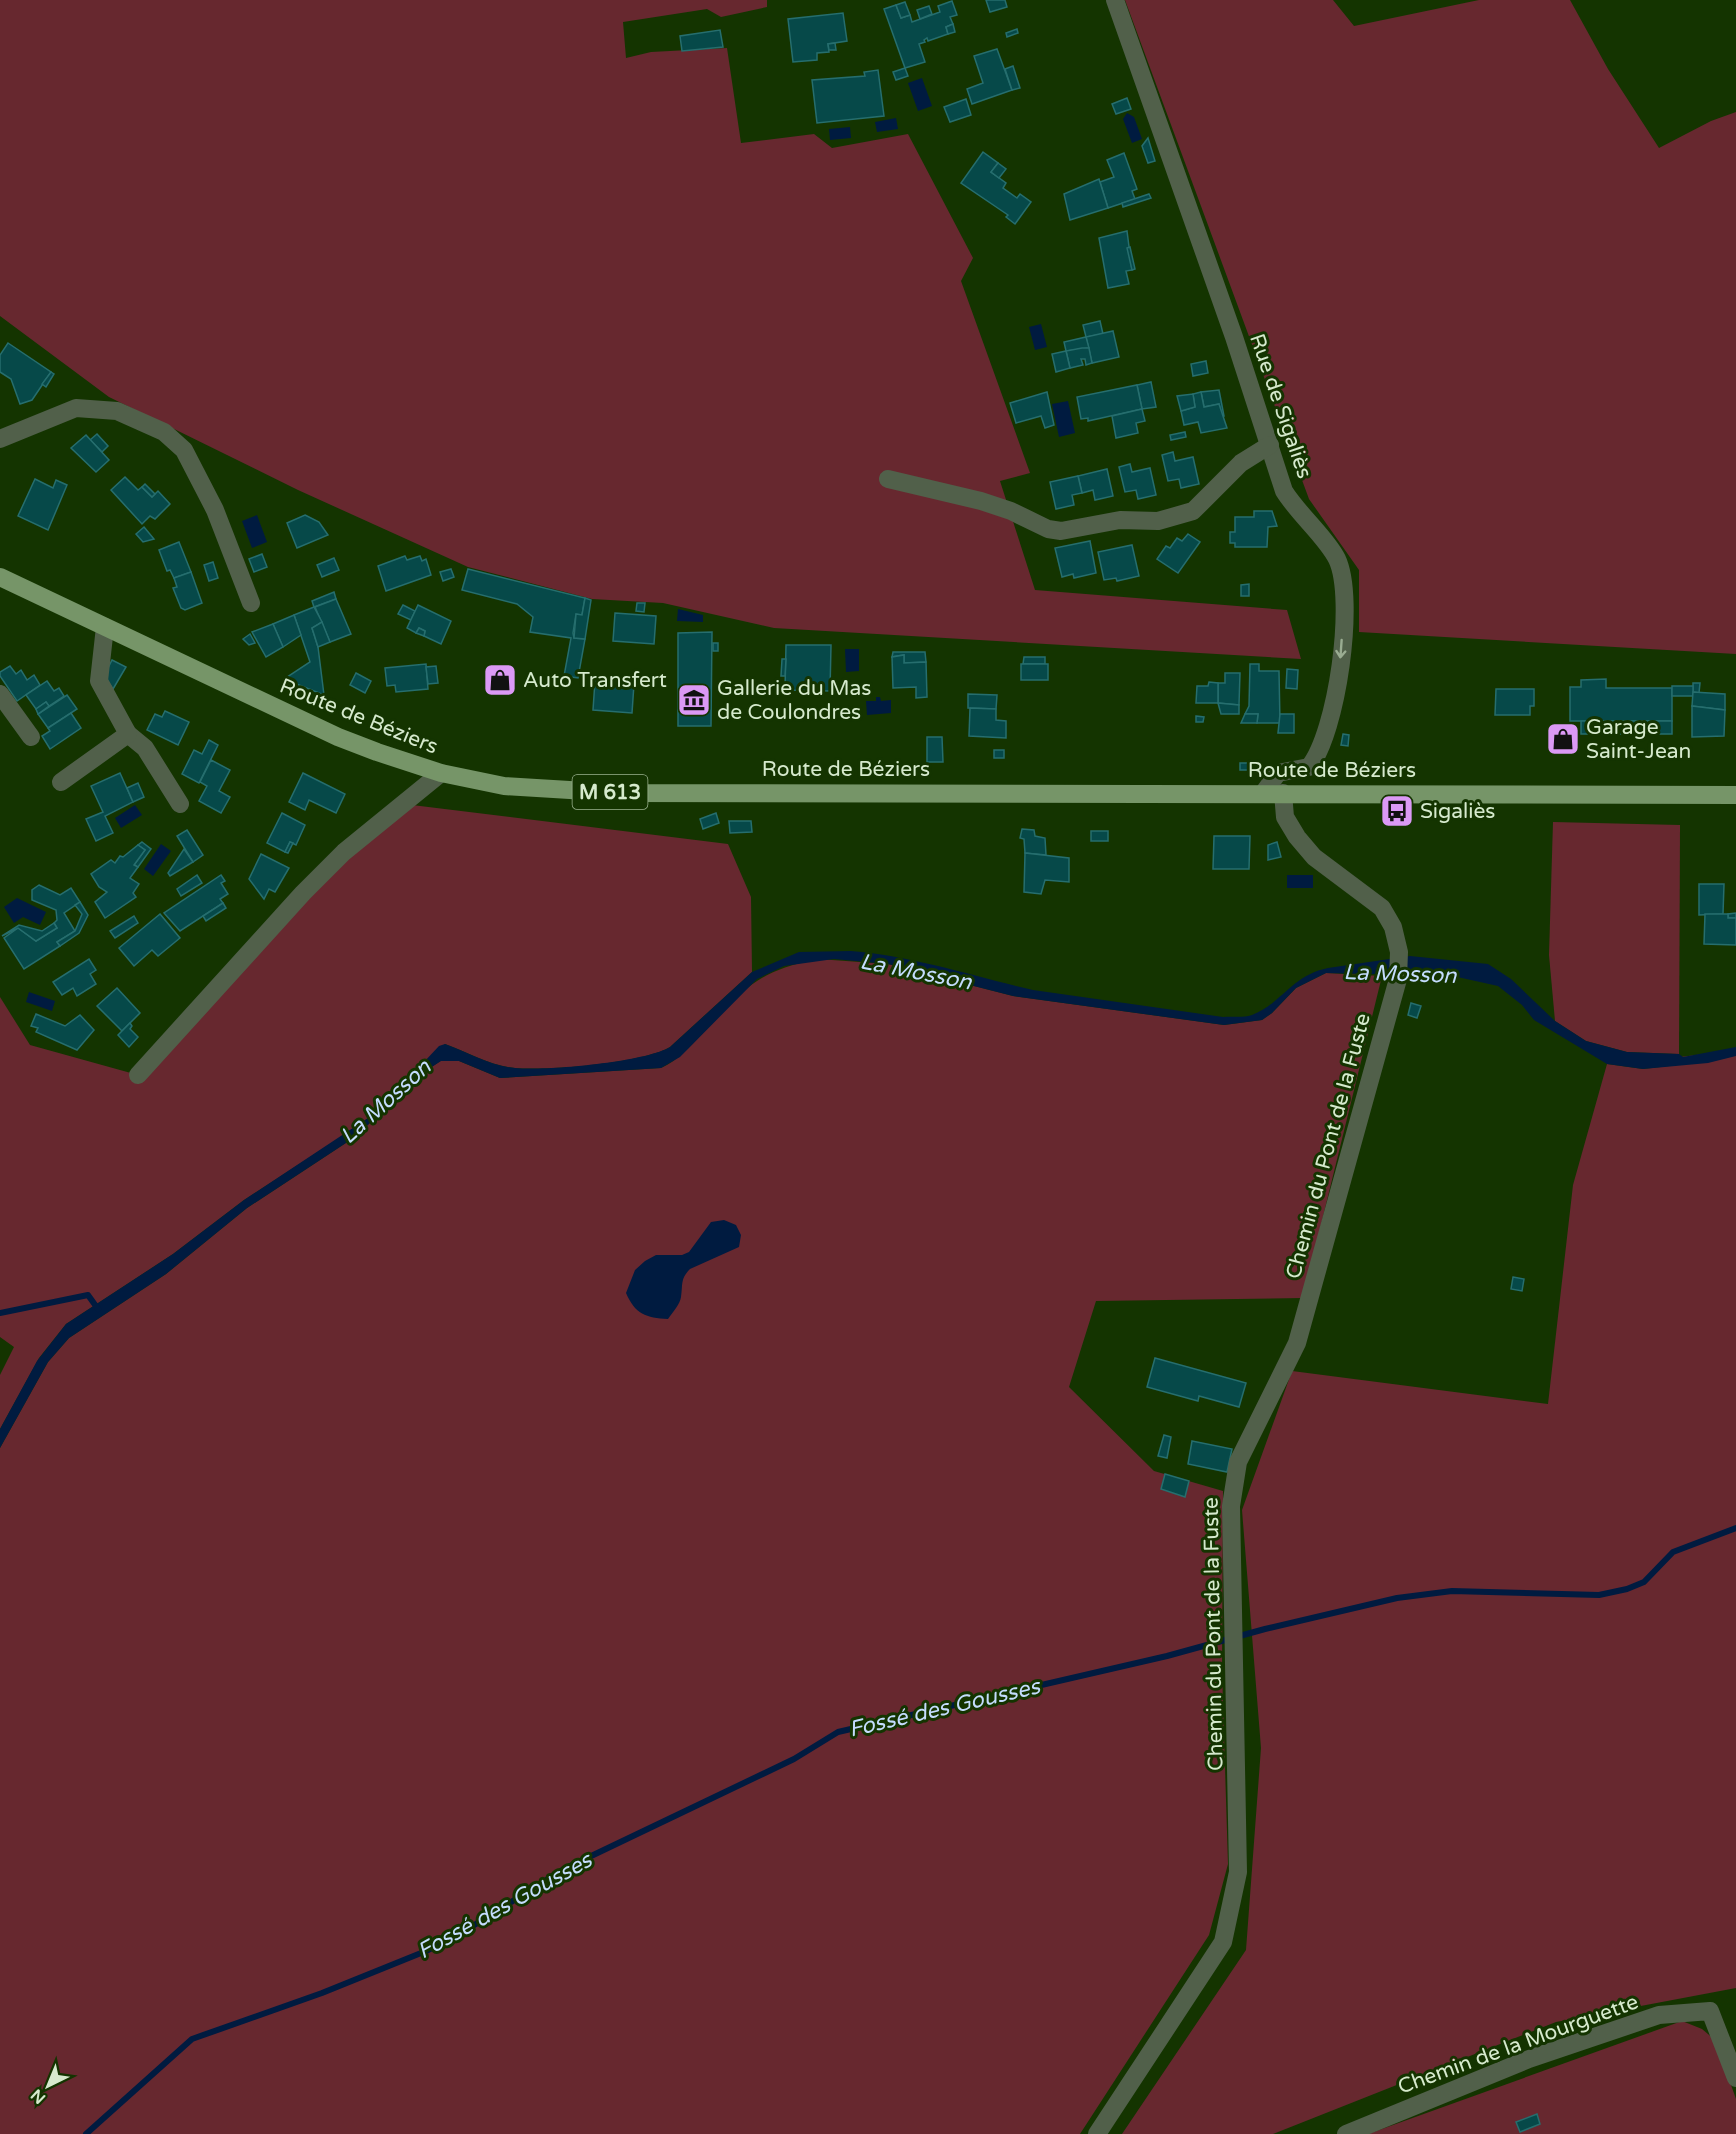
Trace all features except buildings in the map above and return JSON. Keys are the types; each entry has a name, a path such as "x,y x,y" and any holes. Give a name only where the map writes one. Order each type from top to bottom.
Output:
{"main road":[{"name":"Route de Béziers","path":"0,577 338,737 441,773 504,786 619,793 1264,792 1736,795"}],"street":[{"name":"Rue de Sigaliès","path":"1114,0 1270,445 1284,491 1296,511 1336,558 1344,591 1340,664 1326,738 1309,767 1278,773 1264,792"},
{"path":"0,439 76,408 117,411 164,432 184,450 215,510 251,603"},
{"path":"888,479 981,501 1011,511 1048,529 1061,531 1120,520 1158,521 1193,511 1241,463 1270,445"},
{"path":"105,627 99,681 128,734 145,748 180,804"},
{"path":"0,694 31,737"},
{"path":"61,782 128,734"},
{"path":"138,1075 328,868 441,773"},
{"name":"Chemin du Pont de la Fuste","path":"1097,2134 1223,1942 1238,1872 1231,1506 1238,1462 1297,1343 1398,979 1399,952 1393,927 1382,908 1314,857 1297,837 1285,817 1283,793"},
{"name":"Chemin de la Mourguette","path":"1346,2134 1550,2052 1659,2015 1710,2012 1736,2078"}],"shaded area":[{"path":"0,0 767,0 767,7 721,17 707,9 623,22 626,58 651,52 727,48 741,143 814,134 832,148 908,134 973,258 961,281 1030,473 1000,481 1035,590 1287,610 1301,659 774,628 663,603 592,599 468,567 298,490 109,397 0,316"},
{"path":"1125,0 1333,0 1354,26 1479,0 1570,0 1608,69 1659,148 1711,121 1736,112 1736,654 1359,632 1359,570 1309,499"},
{"path":"412,805 728,844 751,897 752,972 670,1047 657,1053 595,1065 530,1069 506,1067 488,1062 445,1044 386,1104 361,1124 244,1200 173,1254 66,1324 39,1358 0,1429 0,1375 14,1347 0,1337 0,997 30,1045 138,1075 347,857"},
{"path":"1553,822 1680,825 1679,1054 1627,1052 1586,1041 1555,1021 1549,955"},
{"path":"818,959 888,964 1013,996 1224,1025 1262,1020 1296,988 1326,973 1382,976 1303,1298 1096,1301 1069,1387 1154,1471 1223,1491 1222,1670 1228,1864 1209,1935 1080,2134 0,2134 0,1448 48,1362 69,1338 166,1274 247,1208 355,1137 424,1072 442,1060 459,1061 500,1078 661,1068 684,1052 742,993 754,984 780,969"},
{"path":"1736,1050 1736,1988 1556,2022 1273,2134 1122,2134 1246,1950 1261,1748 1242,1510 1292,1371 1548,1404 1573,1185 1607,1064 1643,1069 1678,1065 1680,1057"},
{"path":"1682,2021 1702,2029 1715,2040 1736,2099 1736,2134 1368,2134"}],"water":[{"path":"922,78 932,106 918,111 908,83"},
{"path":"1127,113 1134,117 1142,139 1132,143 1123,119"},
{"path":"896,118 898,129 877,132 875,122"},
{"path":"850,127 851,138 830,140 829,129"},
{"path":"1041,324 1047,347 1035,350 1029,327"},
{"path":"1068,401 1075,433 1059,437 1052,404"},
{"path":"257,515 267,542 252,548 242,521"},
{"path":"678,609 703,615 703,622 677,621"},
{"path":"845,649 859,649 859,671 846,672"},
{"path":"876,697 880,697 881,701 891,700 891,713 867,715 866,701 876,701"},
{"path":"135,805 142,815 121,828 115,818"},
{"path":"161,844 171,851 153,876 144,869"},
{"path":"1287,875 1313,875 1313,888 1287,888"},
{"path":"17,898 46,912 40,925 23,917 14,923 4,907"},
{"name":"La Mosson","path":"851,951 897,957 1033,990 1223,1017 1252,1015 1271,1004 1305,977 1328,968 1410,956 1488,964 1511,979 1555,1021 1586,1041 1627,1052 1679,1054 1683,1057 1736,1047 1736,1056 1708,1063 1643,1069 1607,1064 1534,1020 1522,1005 1498,986 1453,976 1326,973 1296,988 1262,1020 1224,1025 1013,996 888,964 834,959 784,966 757,979 680,1057 661,1068 500,1078 459,1061 441,1061 424,1072 355,1137 247,1208 166,1274 69,1338 48,1362 0,1448 0,1429 37,1361 66,1324 173,1254 244,1200 377,1112 439,1046 445,1044 506,1067 530,1069 572,1067 640,1057 670,1047 752,972 799,952"},
{"path":"29,992 55,1001 52,1011 26,1002"},
{"path":"724,1220 736,1225 741,1235 739,1247 690,1269 683,1279 679,1302 668,1319 647,1316 633,1306 626,1293 635,1270 656,1255 682,1255 689,1252 711,1222"}],"waterway":[{"path":"0,1313 88,1295 98,1309"},
{"name":"Fossé des Gousses","path":"86,2134 192,2039 322,1993 426,1951 455,1937 564,1869 794,1759 838,1732 1167,1656 1265,1629 1397,1598 1452,1591 1599,1595 1627,1589 1644,1582 1673,1552 1736,1528"}],"place":[{"name":"Auto Transfert","path":"500,680"},
{"name":"Gallerie du Mas de Coulondres","path":"694,700"},
{"name":"Garage Saint-Jean","path":"1563,739"},
{"name":"Sigaliès","path":"1397,811"}]}
